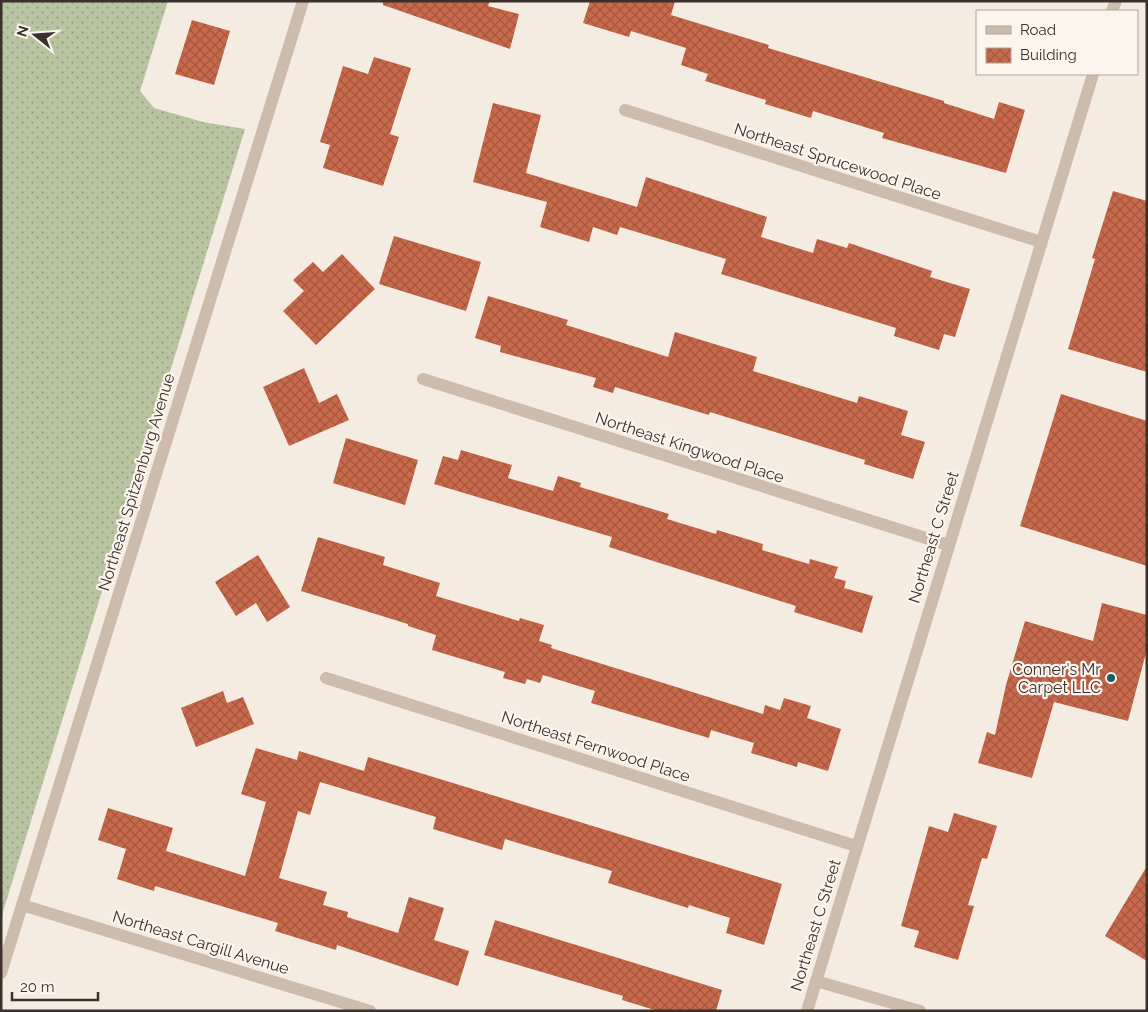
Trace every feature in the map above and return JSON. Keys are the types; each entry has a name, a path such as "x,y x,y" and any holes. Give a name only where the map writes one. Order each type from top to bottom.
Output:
{"street":[{"name":"Northeast Spitzenburg Avenue","path":"1,973 303,1"},
{"name":"Northeast C Street","path":"807,1011 1093,75"},
{"name":"Northeast Sprucewood Place","path":"625,110 1041,242"},
{"name":"Northeast Kingwood Place","path":"423,380 948,546"},
{"name":"Northeast Fernwood Place","path":"326,678 856,846"},
{"name":"Northeast Cargill Avenue","path":"22,905 370,1011"},
{"path":"816,982 920,1011"}],"green space":[{"path":"1,1 168,1 140,91 154,108 203,122 245,129 1,918"}],"building":[{"path":"383,1 490,1 488,6 519,14 510,49 383,5"},
{"path":"590,1 675,1 671,15 769,45 768,48 944,101 944,103 994,119 999,102 1025,110 1006,173 882,138 884,133 813,111 811,118 765,104 766,100 705,81 708,74 681,65 686,48 631,31 629,37 583,23"},
{"path":"192,20 230,31 214,85 175,74"},
{"path":"374,57 411,68 390,134 399,137 383,186 323,168 330,145 320,142 343,66 368,74"},
{"path":"493,103 541,115 526,173 637,207 646,177 767,217 761,237 813,253 817,239 847,248 849,243 932,271 930,277 970,289 955,337 944,334 939,350 894,336 896,328 721,274 726,259 620,227 617,235 593,227 589,242 540,227 547,202 473,182"},
{"path":"1113,191 1147,201 1147,372 1068,349 1095,259 1092,258"},
{"path":"394,236 481,262 466,311 379,284"},
{"path":"342,254 375,289 316,345 283,311 304,291 293,280 313,262 323,272"},
{"path":"488,296 568,320 566,325 668,357 675,332 757,357 753,371 857,403 859,396 908,411 901,435 925,442 913,479 864,464 865,460 710,412 709,415 615,387 613,393 593,387 596,378 500,352 501,346 475,338"},
{"path":"304,368 319,403 337,394 349,420 289,446 263,387"},
{"path":"1061,394 1147,421 1147,566 1020,526"},
{"path":"346,438 418,460 405,505 333,483"},
{"path":"461,450 512,465 508,478 553,491 558,476 581,483 580,487 669,514 667,519 716,534 717,530 763,544 762,550 809,564 810,559 838,567 834,578 846,581 844,588 873,596 862,633 794,612 796,606 609,547 612,537 434,484 443,456 458,460"},
{"path":"318,537 385,557 383,565 440,583 436,596 519,621 520,618 544,625 539,641 552,645 551,648 763,714 765,705 780,710 784,698 811,706 807,718 841,729 828,771 798,762 797,767 751,753 754,743 711,730 709,738 591,703 595,691 543,675 540,683 527,679 525,684 503,678 505,672 432,650 436,635 408,626 408,624 301,591"},
{"path":"258,555 290,607 267,622 256,603 236,616 215,582"},
{"path":"1102,603 1147,615 1147,649 1128,721 1054,702 1032,778 978,763 987,732 995,735 1006,685 1025,621 1093,641"},
{"path":"223,691 227,703 243,697 254,724 196,747 181,708"},
{"path":"256,748 297,760 299,751 364,771 368,757 782,884 764,945 726,933 730,918 689,905 688,908 608,883 612,871 505,839 502,850 433,829 436,817 320,782 310,815 298,811 279,878 327,892 323,905 348,912 347,917 398,933 409,897 444,908 434,940 469,951 458,986 337,945 336,950 275,931 278,923 155,886 154,891 117,879 126,849 98,840 108,808 173,828 166,851 245,876 266,802 241,794"},
{"path":"954,813 997,826 987,859 982,858 968,905 974,906 958,960 914,947 919,931 901,926 929,826 948,832"},
{"path":"1147,866 1147,961 1105,936"},
{"path":"495,920 722,990 716,1011 658,1011 622,1000 623,996 484,955"}],"place":[{"name":"Conner's Mr Carpet LLC","path":"1111,678"}]}
